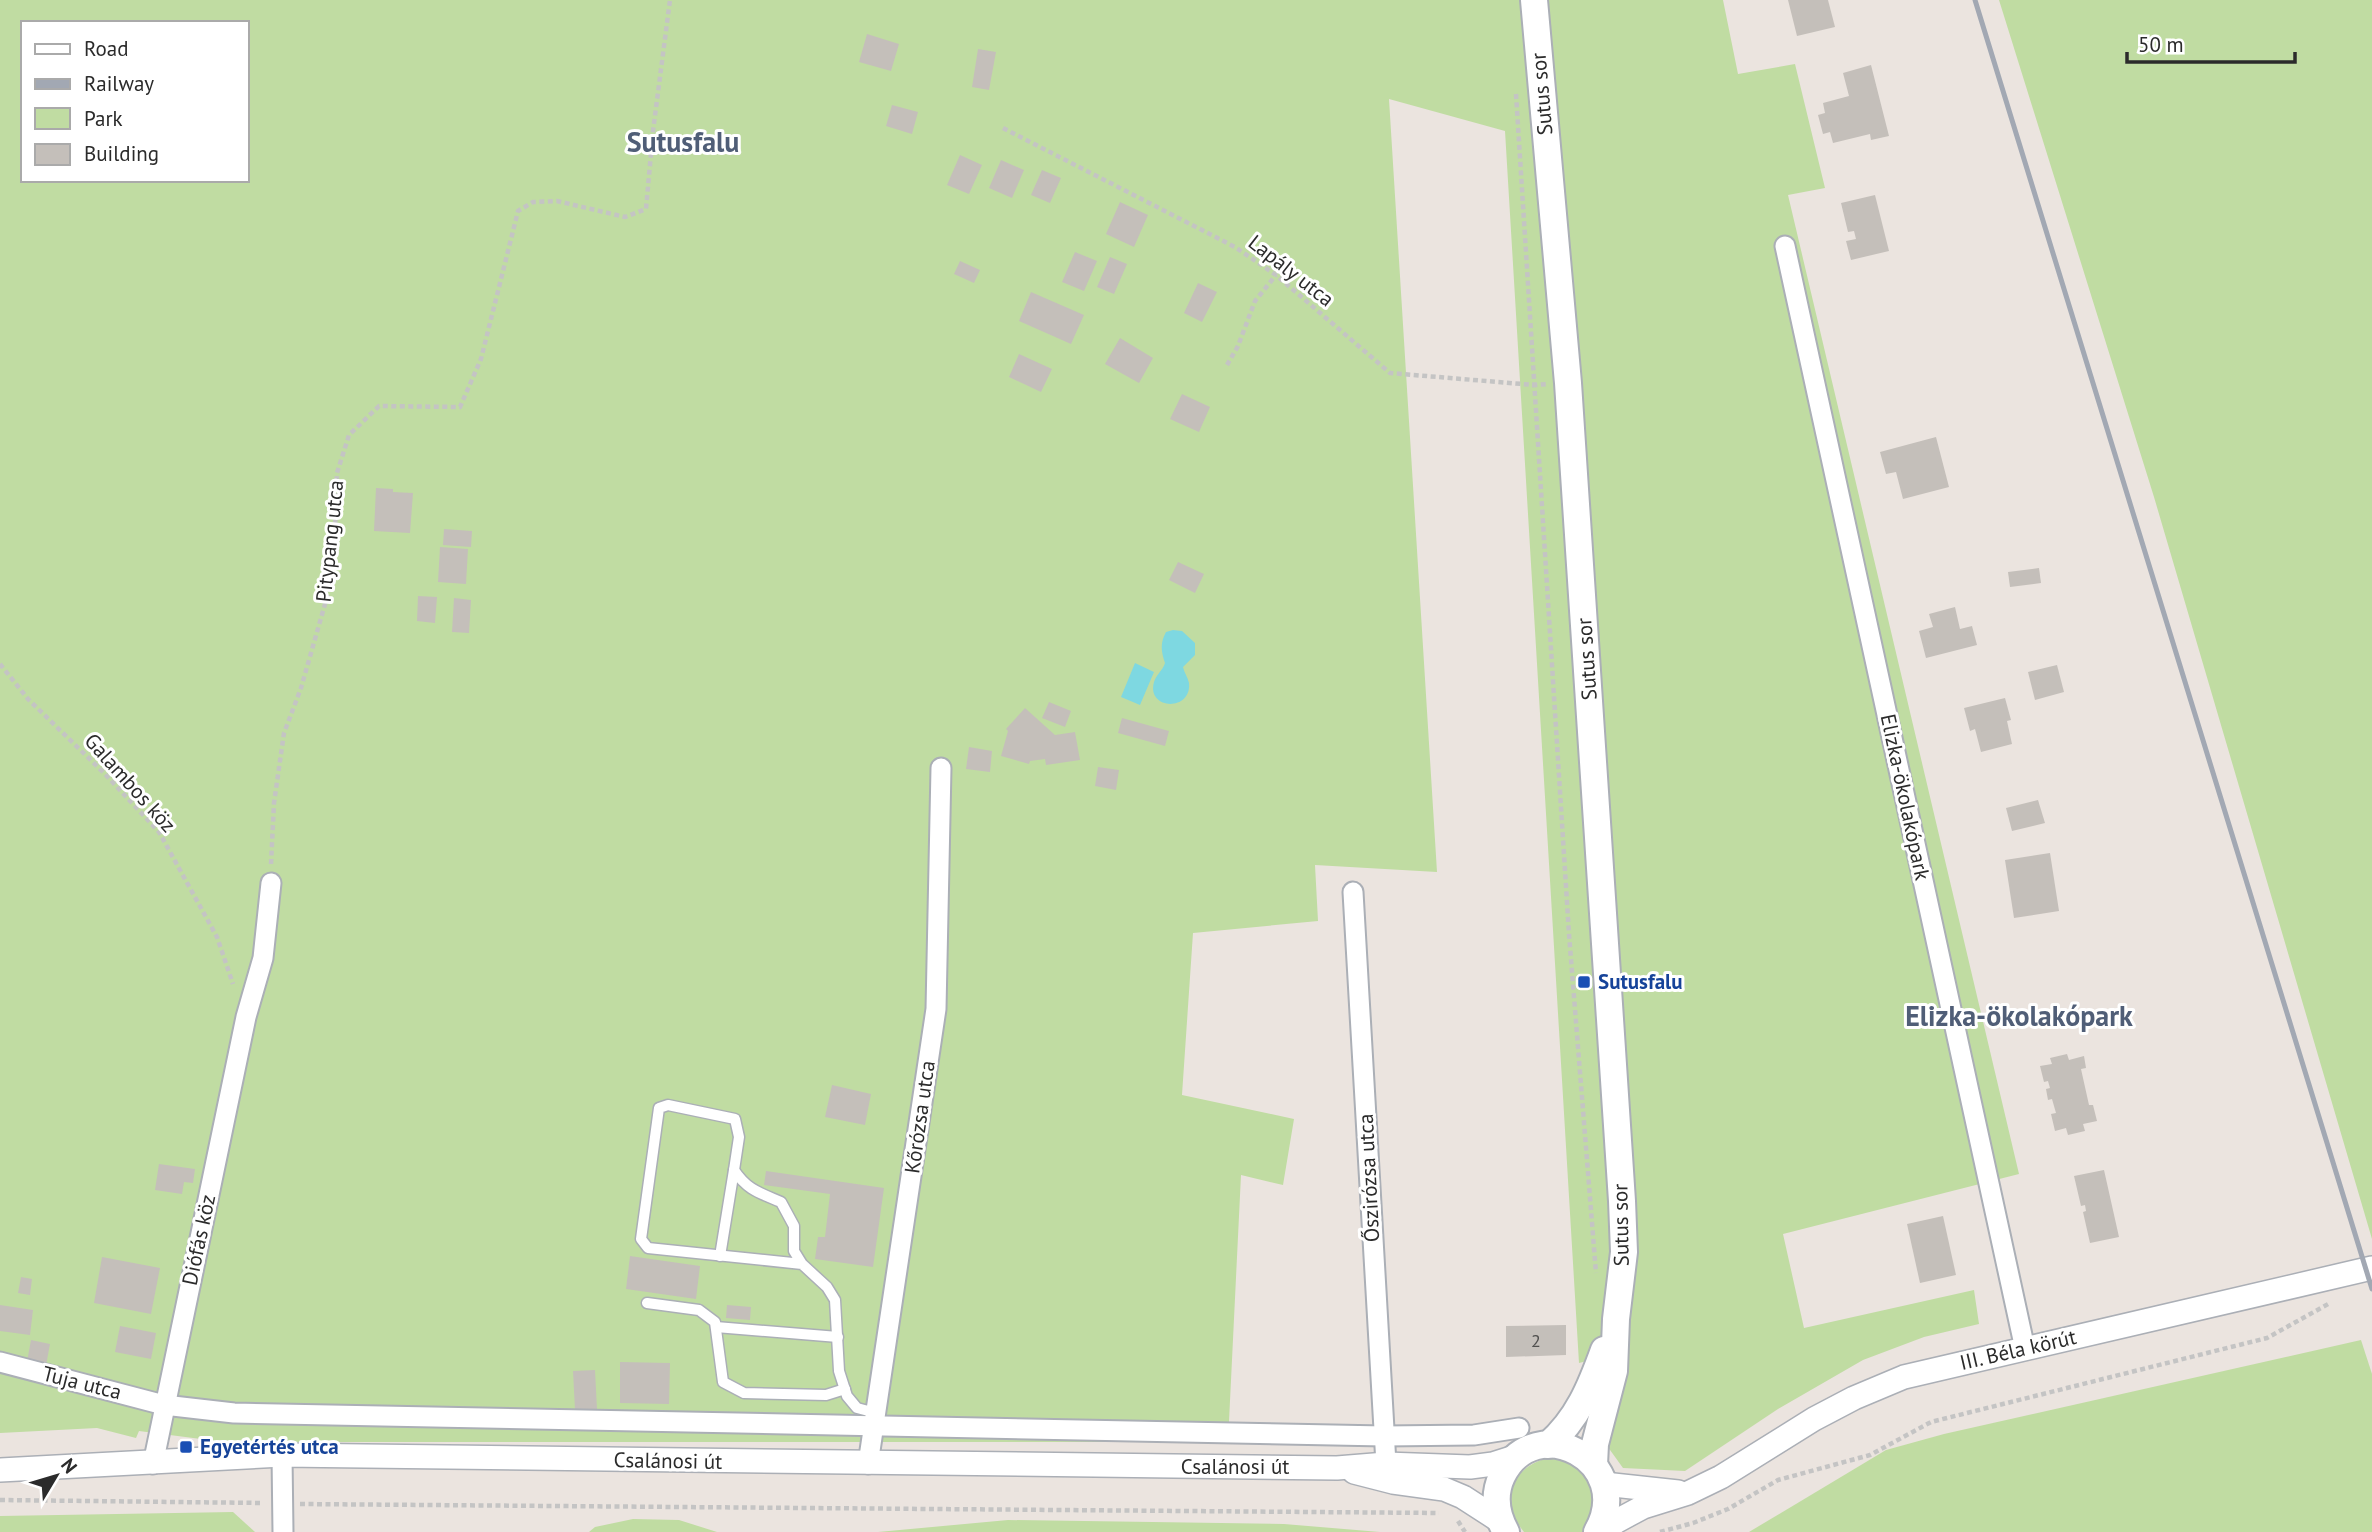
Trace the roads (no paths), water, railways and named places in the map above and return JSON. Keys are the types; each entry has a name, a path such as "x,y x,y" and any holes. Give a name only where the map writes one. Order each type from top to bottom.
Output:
{"main road":[{"name":"Sutus sor","path":"1534,0 1568,383 1622,1201 1624,1252 1616,1319"},
{"path":"1548,1445 1572,1420 1590,1387 1616,1319"},
{"path":"1600,1532 1606,1508 1595,1444 1614,1371 1616,1319"},
{"path":"1503,1526 1496,1503 1498,1485 1506,1469 1518,1456 1532,1448 1548,1445 1573,1449 1599,1474"}],"street":[{"name":"Elizka-ökolakópark","path":"1785,246 2025,1349"},
{"name":"Kőrózsa utca","path":"868,1464 936,1009 941,768"},
{"name":"Diófás köz","path":"153,1464 246,1017 263,958 271,883"},
{"name":"Őszirózsa utca","path":"1353,892 1386,1464"},
{"name":"III. Béla körút","path":"1600,1532 1643,1507 1688,1493 1752,1459 1814,1419 1904,1377 2372,1268"},
{"name":"Tuja utca","path":"0,1362 164,1405 234,1413 875,1420 1384,1436 1474,1435 1519,1428"},
{"path":"282,1455 283,1532"},
{"name":"Csalánosi út","path":"0,1470 153,1464 282,1455 1337,1468 1386,1464 1470,1467 1493,1464 1518,1456"},
{"name":"Csalánosi út","path":"1337,1468 1393,1482 1444,1489 1463,1497 1503,1526"},
{"path":"1599,1474 1688,1493"}],"lane":[{"path":"720,1255 738,1137 735,1119 668,1105 659,1108 641,1239 648,1248 802,1264"},
{"path":"734,1170 743,1183 755,1192 781,1202 794,1226 794,1251 802,1264 827,1287 835,1300 839,1371 845,1389 857,1408 875,1420"},
{"path":"647,1303 699,1310 715,1322 723,1382 744,1393 826,1395 845,1389"},
{"path":"716,1328 838,1337"}],"water":[{"path":"1182,631 1195,643 1195,655 1183,667 1189,683 1188,692 1184,699 1170,704 1162,702 1153,691 1155,679 1165,663 1163,640 1166,632"},
{"path":"1135,663 1154,672 1140,705 1121,697"}],"railway":[{"path":"1975,0 2372,1289"}],"place":[{"name":"Sutusfalu","path":"1584,982"},
{"name":"Egyetértés utca","path":"186,1447"}],"district":[{"name":"Sutusfalu","path":"683,142"},
{"name":"Elizka-ökolakópark","path":"2019,1016"}]}
